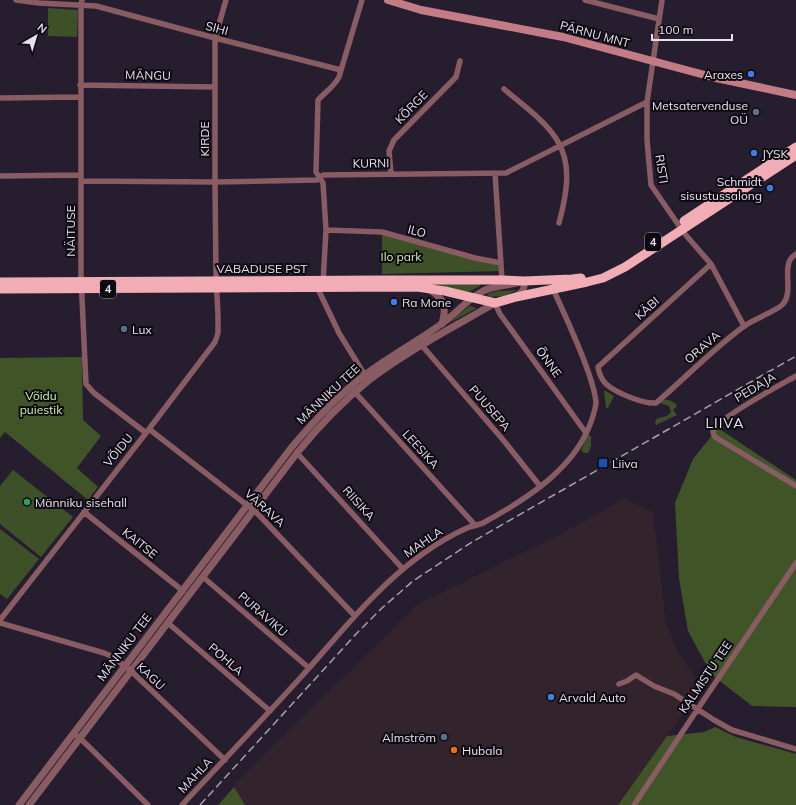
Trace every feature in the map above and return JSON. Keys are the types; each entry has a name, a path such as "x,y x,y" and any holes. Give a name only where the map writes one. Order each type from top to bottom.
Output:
{"highway":[{"name":"MÄNNIKU TEE","path":"495,303 603,278 625,267 796,147"},
{"name":"MÄNNIKU TEE","path":"524,281 572,279 602,272 680,228 796,155"},
{"name":"VABADUSE PST","path":"322,285 502,280 524,281"},
{"name":"VABADUSE PST","path":"0,282 81,285"},
{"name":"VABADUSE PST","path":"0,289 81,285 322,285 427,288 495,303"}],"main road":[{"name":"PÄRNU MNT","path":"388,0 421,10 563,37 716,78 796,95"}],"street":[{"name":"SIHI","path":"16,0 39,3 82,2 341,70"},
{"name":"KIRDE","path":"217,284 215,38 226,0"},
{"path":"362,0 339,77 334,86 324,93 318,100 316,172 323,183 326,230 322,285 319,291 339,333 367,378"},
{"path":"585,0 659,19"},
{"name":"RISTI","path":"662,0 646,102 647,140 651,185 680,228 710,264 744,326"},
{"name":"NÄITUSE","path":"82,2 80,85 81,285 86,384 94,393 147,431"},
{"name":"KÕRGE","path":"391,174 389,152 394,140 456,78 460,61"},
{"name":"MÄNGU","path":"80,85 215,87"},
{"path":"504,89 545,126 560,146 564,157 567,179 564,205 559,223"},
{"path":"0,98 80,97"},
{"name":"KURNI","path":"0,176 215,182 317,180 323,175 506,173 646,102"},
{"path":"495,173 502,280"},
{"name":"ILO","path":"326,230 382,232 475,258 501,263"},
{"name":"ORAVA","path":"598,367 601,377 606,384 614,389 642,402 656,403 670,389 744,326 782,306 788,293 789,261 792,256 796,254"},
{"name":"KÄBI","path":"598,367 710,264"},
{"path":"516,297 522,292 524,288 524,281"},
{"name":"MÄNNIKU TEE","path":"128,669 168,623 203,577 302,436 367,378 442,324 472,298 490,289 513,285 524,281"},
{"name":"VÕIDU","path":"0,621 215,342 218,333 217,284"},
{"path":"427,288 439,296 444,304 445,313 442,324"},
{"name":"MAHLA","path":"182,805 270,711 355,616 391,579 438,544 467,528 482,524 515,504 562,468 574,454 586,433 593,417 596,404 594,393 577,341 553,289"},
{"name":"MÄNNIKU TEE","path":"367,378 495,303"},
{"name":"ÕNNE","path":"495,303 500,314 586,433"},
{"path":"422,337 422,346"},
{"name":"PUUSEPA","path":"422,346 504,440 540,486"},
{"name":"PEDAJA","path":"796,376 717,424 713,430 713,433 716,437 796,486"},
{"name":"MÄNNIKU TEE","path":"19,805 76,736 128,669 183,591 317,429 353,390"},
{"name":"LEESIKA","path":"353,390 475,525"},
{"name":"VÄRAVA","path":"147,431 251,508 355,616"},
{"name":"RIISIKA","path":"297,453 403,569"},
{"name":"KAITSE","path":"84,512 183,591"},
{"name":"KALMISTU TEE","path":"634,805 796,563"},
{"name":"PURAVIKU","path":"203,577 309,668"},
{"name":"KAGU","path":"0,621 113,657 128,669 225,760"},
{"name":"POHLA","path":"168,623 270,711"},
{"path":"619,684 636,675 654,686 674,694 697,710 732,730 796,749"},
{"path":"76,736 148,805"},
{"name":"MÄNNIKU TEE","path":"29,805 76,736"}],"shaded area":[{"path":"625,498 653,512 666,623 678,652 695,675 696,695 618,805 245,805 234,787 234,784 418,604 554,538"}],"green space":[{"path":"48,8 78,10 77,37 48,36"},
{"name":"Ilo park","path":"382,232 501,263 502,271 382,274"},
{"path":"432,284 480,284 480,286 468,292"},
{"path":"518,290 503,296 489,297 487,294 497,291"},
{"path":"469,306 477,308 449,323"},
{"name":"Võidu puiestik","path":"82,357 83,420 101,436 77,468 98,487 88,500 5,432 0,438 0,358"},
{"path":"604,391 614,396 608,408 606,408"},
{"path":"663,400 671,401 676,404 677,406 673,410 677,415 656,425 655,421 658,418 667,416 671,412 669,406 660,403"},
{"path":"718,428 796,480 796,707 752,706 712,675 688,631 679,578 675,503 693,459"},
{"path":"588,435 591,436 591,446 588,453 584,453 581,450"},
{"name":"Männiku sisehall","path":"13,470 73,517 41,557 0,524 0,486"},
{"path":"0,529 39,559 7,599 0,594"},
{"path":"715,727 736,737 796,754 796,805 618,805 667,736 704,732"},
{"path":"234,787 245,805 218,805"}],"railway":[{"path":"200,805 357,633 382,608 413,581 472,542 796,356"}],"place":[{"name":"Araxes","path":"751,74"},
{"name":"Metsatervenduse OÜ","path":"756,112"},
{"name":"JYSK","path":"754,153"},
{"name":"Schmidt sisustussalong","path":"770,188"},
{"name":"Ra Mone","path":"394,302"},
{"name":"Lux","path":"124,329"},
{"name":"Liiva","path":"603,463"},
{"name":"Männiku sisehall","path":"27,502"},
{"name":"Arvald Auto","path":"551,697"},
{"name":"Almström","path":"444,737"},
{"name":"Hubala","path":"454,750"}],"district":[{"name":"LIIVA","path":"725,423"}]}
